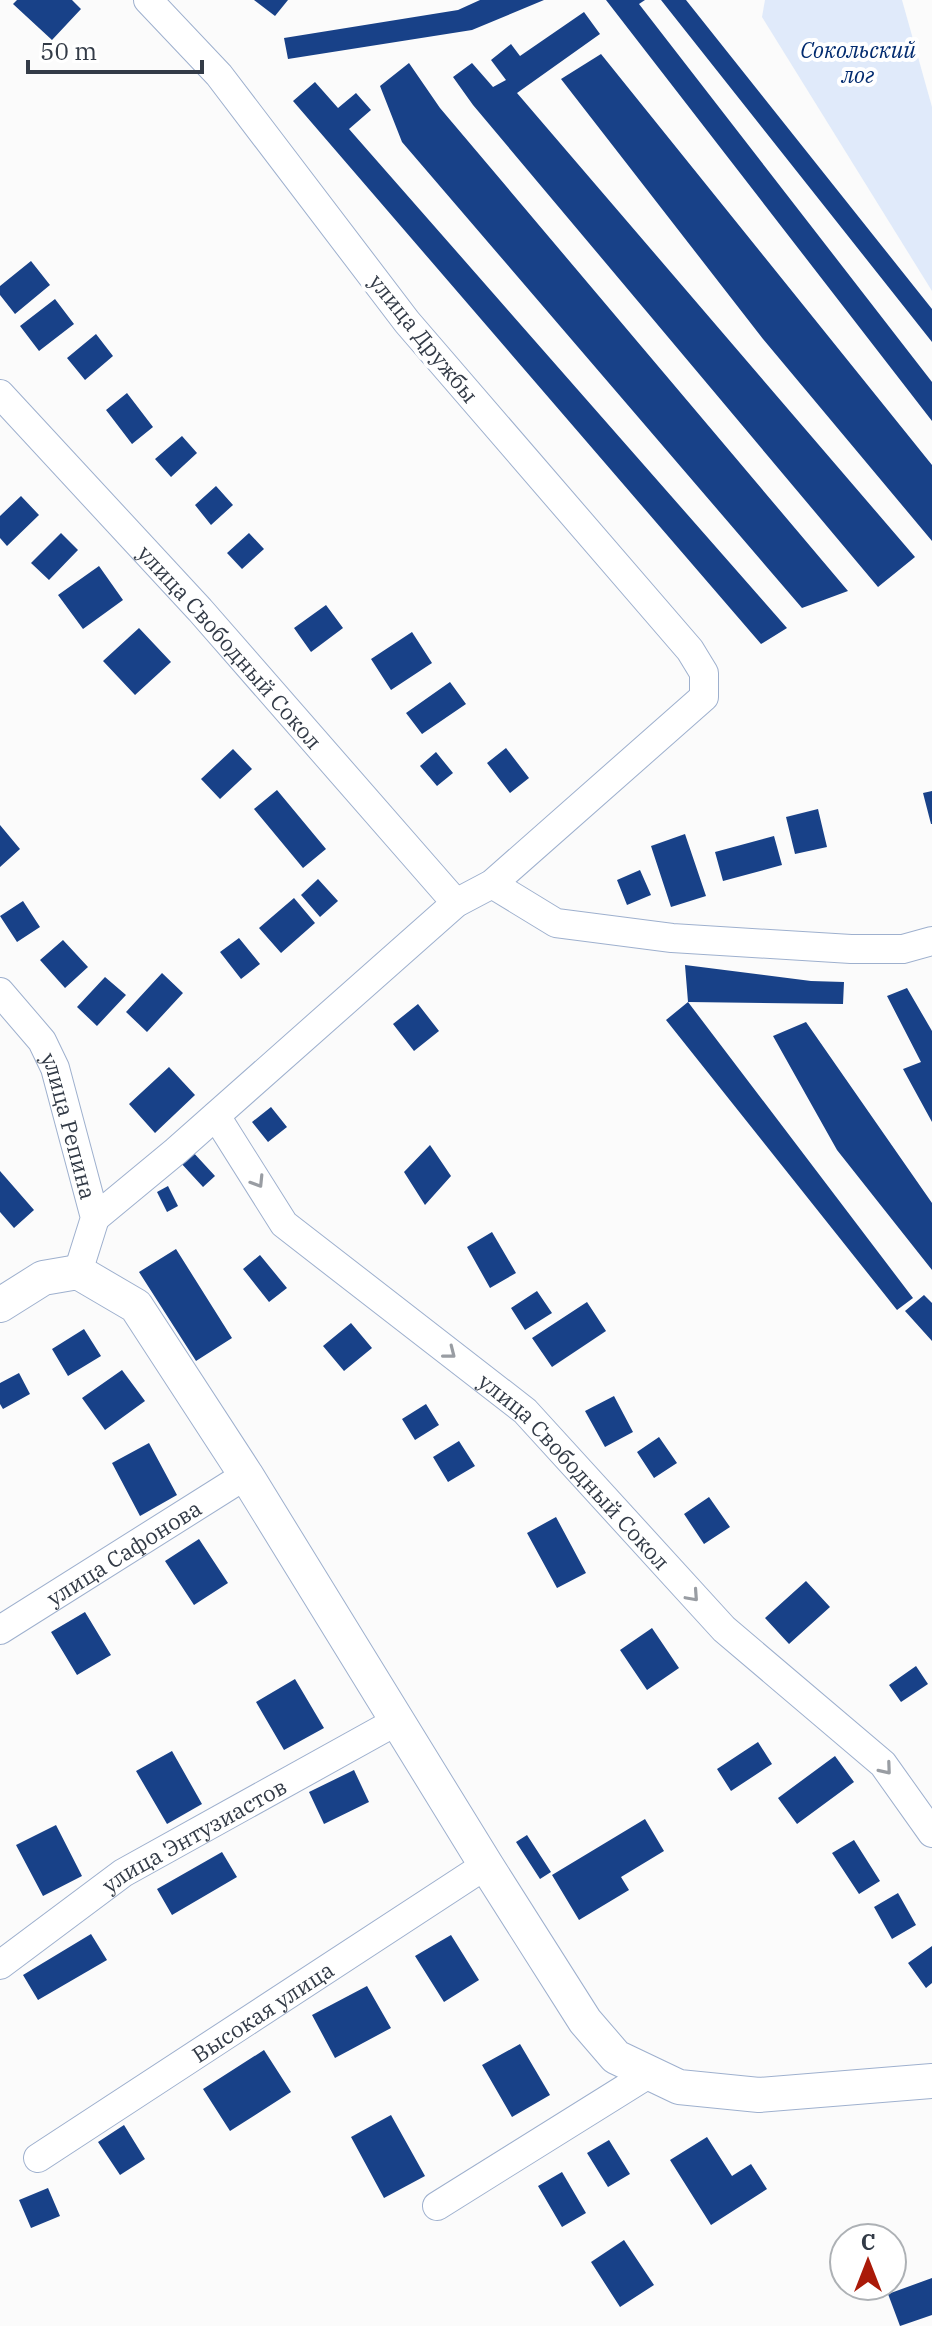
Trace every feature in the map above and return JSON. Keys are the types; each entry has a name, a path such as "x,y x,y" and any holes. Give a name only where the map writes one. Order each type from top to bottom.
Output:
{"street":[{"name":"улица Дружбы","path":"148,0 219,75 407,322 690,650 704,673 704,697 492,884"},
{"name":"улица Свободный Сокол","path":"0,394 200,610 456,903"},
{"path":"95,1218 216,1116 456,903 492,884 556,923 672,938 851,949 903,949 932,941"},
{"name":"улица Репина","path":"0,992 42,1041 55,1068 95,1218 78,1272"},
{"name":"улица Свободный Сокол","path":"216,1116 284,1224 525,1411 724,1629 883,1764 932,1833"},
{"path":"0,1305 43,1278 78,1272 136,1306 246,1475 585,2021 616,2057 679,2087 759,2095 932,2081"},
{"name":"улица Сафонова","path":"0,1630 246,1475"},
{"name":"улица Энтузиастов","path":"0,1965 123,1873 397,1721"},
{"name":"Высокая улица","path":"38,2158 486,1865"},
{"path":"437,2206 650,2073"}],"green space":[{"name":"Сокольский лог","path":"765,0 902,0 932,107 932,291 762,17"}],"building":[{"path":"17,0 72,0 81,9 52,40 13,4"},
{"path":"254,0 288,0 275,16"},
{"path":"480,0 544,0 472,30 288,59 284,38 458,10"},
{"path":"606,0 645,0 639,4 932,382 932,421"},
{"path":"661,0 686,0 932,309 932,342"},
{"path":"584,12 600,34 517,93 915,557 878,587 473,105 453,77 472,63 493,87 506,80 491,60 511,44 520,56"},
{"path":"601,54 932,465 932,541 763,339 561,79"},
{"path":"409,63 440,108 848,591 802,608 402,142 380,86"},
{"path":"315,82 338,108 356,93 371,110 349,129 787,628 761,644 293,101"},
{"path":"31,261 50,285 15,314 0,295 0,286"},
{"path":"55,299 74,324 39,351 20,326"},
{"path":"96,334 113,356 85,380 67,358"},
{"path":"127,393 153,427 132,444 106,410"},
{"path":"182,436 197,453 171,477 155,459"},
{"path":"216,486 233,505 211,525 195,505"},
{"path":"21,496 39,515 7,546 0,538 0,516"},
{"path":"61,533 78,550 49,580 31,563"},
{"path":"249,533 264,549 242,569 227,553"},
{"path":"99,566 123,600 83,629 58,595"},
{"path":"326,605 343,628 311,652 294,628"},
{"path":"139,628 171,662 135,695 103,661"},
{"path":"412,632 432,663 391,690 371,659"},
{"path":"450,682 466,704 422,734 406,713"},
{"path":"506,748 529,778 510,793 487,763"},
{"path":"233,749 252,769 220,799 201,779"},
{"path":"436,752 453,773 437,786 420,766"},
{"path":"277,790 326,849 303,868 254,809"},
{"path":"932,791 932,824 931,824 923,793"},
{"path":"818,809 827,847 795,854 786,817"},
{"path":"0,825 20,849 0,867"},
{"path":"685,834 706,896 671,907 651,846"},
{"path":"774,836 782,865 723,881 715,852"},
{"path":"640,870 651,895 627,905 617,880"},
{"path":"318,879 338,901 320,917 301,895"},
{"path":"294,898 315,923 281,953 259,928"},
{"path":"23,901 40,927 17,942 0,916"},
{"path":"239,938 260,964 241,979 220,952"},
{"path":"63,940 88,967 65,988 40,960"},
{"path":"685,965 811,981 844,982 843,1004 688,1002"},
{"path":"162,973 183,993 147,1032 126,1012"},
{"path":"105,977 126,995 97,1026 77,1007"},
{"path":"907,988 932,1031 932,1122 903,1069 921,1062 887,996"},
{"path":"688,1002 913,1298 897,1310 666,1020"},
{"path":"418,1004 439,1031 414,1051 393,1024"},
{"path":"806,1022 932,1203 932,1270 837,1150 773,1036"},
{"path":"169,1067 195,1095 155,1133 129,1104"},
{"path":"271,1107 287,1127 268,1142 252,1122"},
{"path":"430,1145 451,1176 425,1205 404,1172"},
{"path":"192,1151 215,1176 203,1187 180,1162"},
{"path":"0,1171 34,1210 14,1228 0,1212"},
{"path":"168,1186 178,1206 167,1212 157,1192"},
{"path":"492,1232 516,1273 490,1288 467,1247"},
{"path":"176,1249 232,1338 196,1361 139,1272"},
{"path":"260,1255 287,1288 269,1302 243,1269"},
{"path":"537,1291 552,1313 525,1330 511,1308"},
{"path":"924,1295 932,1303 932,1341 905,1311"},
{"path":"587,1302 606,1331 552,1367 532,1338"},
{"path":"351,1323 372,1348 344,1371 323,1346"},
{"path":"84,1329 101,1356 68,1376 52,1349"},
{"path":"122,1370 145,1401 105,1430 82,1398"},
{"path":"19,1373 30,1394 3,1409 0,1404 0,1383"},
{"path":"614,1396 633,1432 605,1447 585,1411"},
{"path":"426,1404 439,1425 415,1440 402,1419"},
{"path":"659,1437 677,1463 654,1478 637,1452"},
{"path":"459,1441 475,1466 448,1482 433,1457"},
{"path":"149,1443 177,1495 140,1516 112,1463"},
{"path":"709,1497 730,1527 704,1544 684,1514"},
{"path":"556,1517 586,1573 557,1588 527,1533"},
{"path":"199,1539 228,1583 194,1605 165,1561"},
{"path":"806,1581 830,1607 789,1644 765,1618"},
{"path":"85,1612 111,1655 77,1675 51,1632"},
{"path":"652,1628 679,1668 647,1690 620,1650"},
{"path":"916,1666 928,1684 901,1702 889,1685"},
{"path":"295,1679 324,1728 284,1750 256,1702"},
{"path":"758,1742 772,1764 731,1791 717,1769"},
{"path":"172,1751 202,1804 167,1824 136,1771"},
{"path":"835,1756 854,1782 797,1824 778,1798"},
{"path":"354,1770 369,1802 324,1824 309,1792"},
{"path":"645,1819 664,1851 621,1877 629,1890 579,1920 552,1875"},
{"path":"56,1825 82,1876 43,1896 16,1845"},
{"path":"527,1835 551,1872 540,1879 516,1842"},
{"path":"854,1840 880,1881 859,1894 832,1853"},
{"path":"222,1852 237,1877 172,1915 157,1889"},
{"path":"898,1893 916,1925 892,1939 874,1907"},
{"path":"91,1934 107,1960 38,2000 23,1975"},
{"path":"451,1935 479,1980 444,2002 415,1956"},
{"path":"932,1946 932,1983 926,1988 908,1963"},
{"path":"367,1986 391,2028 335,2058 312,2015"},
{"path":"520,2044 550,2095 512,2117 482,2065"},
{"path":"264,2050 291,2092 230,2131 203,2089"},
{"path":"391,2115 425,2176 384,2198 351,2137"},
{"path":"124,2125 145,2159 120,2175 98,2142"},
{"path":"707,2137 732,2176 751,2164 767,2189 711,2225 670,2160"},
{"path":"609,2140 630,2174 608,2187 587,2153"},
{"path":"562,2172 586,2213 562,2227 538,2186"},
{"path":"48,2188 60,2216 31,2228 19,2200"},
{"path":"624,2240 654,2285 620,2307 591,2262"},
{"path":"932,2278 932,2315 900,2326 891,2302 908,2302 908,2287"}]}
